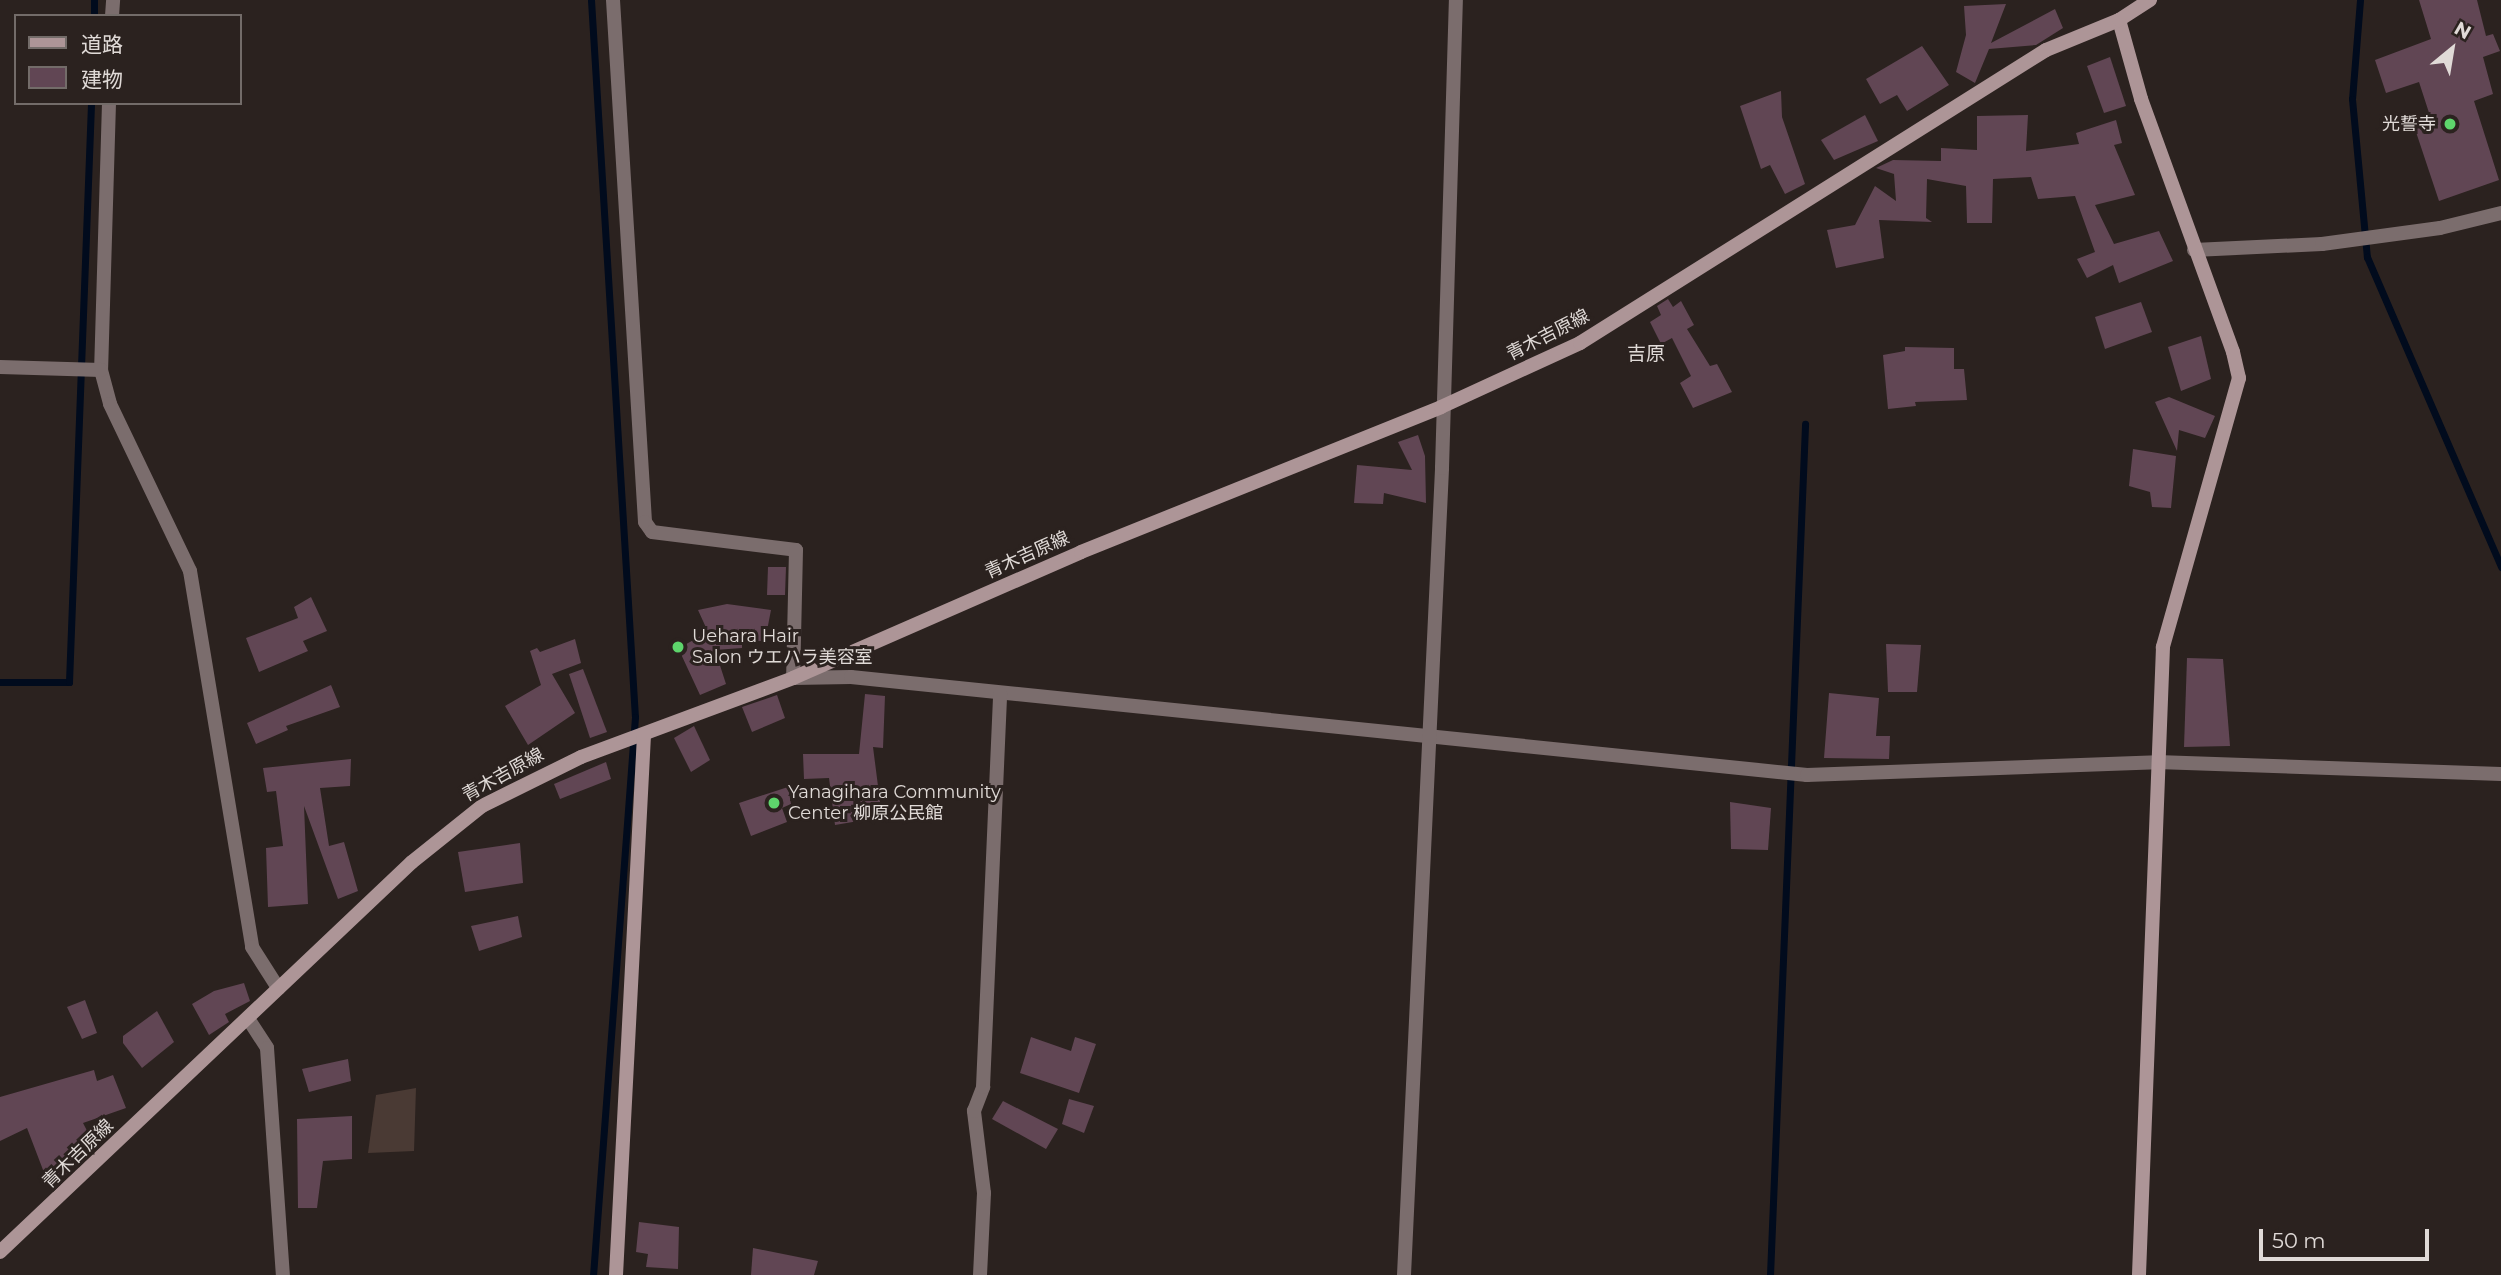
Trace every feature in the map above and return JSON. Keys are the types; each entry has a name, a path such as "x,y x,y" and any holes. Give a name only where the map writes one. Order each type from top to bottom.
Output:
{"main road":[{"name":"青木吉原線","path":"0,1252 249,1020 278,988 449,830 482,806 581,757 793,678 1081,552 1441,407 1580,343 2046,50 2119,20 2147,1"},
{"path":"2119,20 2141,99 2194,250 2234,352 2239,378 2163,648 2140,1275"},
{"path":"616,1275 644,735"}],"street":[{"path":"613,0 645,522 652,532 796,550 793,678 851,677 1807,775 2157,762 2501,774"},
{"path":"1404,1275 1456,0"},
{"path":"109,105 101,370 110,404 190,571 252,947 278,988"},
{"path":"2194,250 2322,244 2440,228 2501,213"},
{"path":"0,367 101,370"},
{"path":"980,1275 984,1193 974,1111 983,1087 1000,693"},
{"path":"249,1020 267,1048 283,1275"}],"shaded area":[{"path":"416,1088 414,1151 368,1153 376,1095"}],"building":[{"path":"2419,0 2477,0 2486,36 2493,34 2500,51 2483,57 2493,94 2474,101 2499,180 2439,201 2415,129 2432,122 2419,82 2386,93 2375,60 2431,39"},
{"path":"2006,4 1991,43 2055,9 2063,28 2036,45 1989,49 1975,83 1956,72 1966,35 1964,6"},
{"path":"1922,46 1949,85 1907,111 1897,95 1880,104 1866,79"},
{"path":"2110,57 2126,106 2104,113 2087,66"},
{"path":"1781,91 1782,117 1805,184 1785,194 1770,165 1761,169 1740,106"},
{"path":"1865,115 1878,141 1834,160 1821,140"},
{"path":"2028,115 2026,151 2079,144 2076,133 2116,120 2122,143 2114,145 2135,195 2095,205 2114,244 2159,231 2173,261 2119,283 2113,265 2087,278 2077,259 2095,252 2075,196 2038,199 2031,177 1993,179 1992,223 1967,223 1966,186 1927,179 1926,218 1932,222 1879,220 1884,258 1836,268 1827,230 1855,225 1875,186 1896,201 1894,174 1876,168 1893,160 1941,161 1941,148 1977,150 1977,116"},
{"path":"1668,299 1673,307 1681,301 1694,325 1687,329 1710,366 1717,364 1732,392 1693,408 1680,383 1691,376 1672,338 1661,344 1650,322 1661,315 1657,306"},
{"path":"2141,302 2152,332 2105,349 2095,317"},
{"path":"2201,336 2211,379 2181,391 2168,347"},
{"path":"1905,347 1954,348 1954,369 1964,369 1967,400 1915,402 1916,406 1888,409 1883,355 1905,351"},
{"path":"2169,397 2215,416 2205,438 2179,430 2177,451 2155,402"},
{"path":"1418,435 1425,456 1426,503 1384,493 1383,504 1354,503 1357,465 1412,470 1398,442"},
{"path":"2133,449 2176,456 2171,508 2152,507 2150,492 2129,486"},
{"path":"768,567 786,567 785,595 767,595"},
{"path":"311,597 327,631 303,641 308,651 259,672 246,638 298,618 294,607"},
{"path":"727,604 771,610 765,641 742,641 742,648 715,650 726,684 700,695 680,652 670,653 708,632 698,610"},
{"path":"575,639 581,663 552,674 575,713 528,745 505,706 541,685 530,651 537,648 540,652"},
{"path":"1886,644 1921,645 1917,692 1888,692"},
{"path":"2187,658 2223,659 2230,746 2184,747"},
{"path":"583,669 607,732 590,738 569,674"},
{"path":"331,685 340,707 286,726 288,730 256,744 247,723"},
{"path":"1829,693 1879,698 1876,736 1890,736 1889,759 1824,758"},
{"path":"865,694 885,696 883,748 873,747 882,817 835,825 829,778 804,779 803,754 859,754"},
{"path":"777,695 785,718 752,732 742,707"},
{"path":"694,726 710,760 691,772 674,738"},
{"path":"351,759 350,786 320,788 329,846 344,842 358,891 338,899 304,806 308,904 268,907 266,848 283,846 276,791 267,792 263,768"},
{"path":"606,762 611,779 560,799 554,784"},
{"path":"788,787 791,804 782,808 787,822 751,836 739,803"},
{"path":"1730,802 1771,808 1768,850 1731,849"},
{"path":"520,843 523,883 465,892 458,852"},
{"path":"518,916 522,937 479,951 471,926"},
{"path":"244,983 250,1001 225,1014 229,1022 209,1035 192,1004 214,991"},
{"path":"85,1000 97,1033 82,1039 67,1007"},
{"path":"157,1011 174,1042 142,1068 123,1043 123,1036"},
{"path":"1031,1037 1071,1051 1075,1037 1096,1044 1079,1093 1020,1073"},
{"path":"348,1059 351,1081 309,1092 302,1069"},
{"path":"94,1070 97,1081 113,1075 126,1108 83,1123 96,1148 68,1165 71,1172 48,1183 27,1128 0,1141 0,1097"},
{"path":"1069,1099 1094,1106 1084,1133 1062,1124"},
{"path":"1003,1101 1058,1129 1046,1149 992,1119"},
{"path":"352,1116 352,1159 323,1161 317,1208 298,1208 297,1119"},
{"path":"639,1222 679,1227 678,1269 646,1267 648,1254 636,1252"},
{"path":"753,1248 818,1261 814,1275 751,1275"}],"waterway":[{"path":"94,0 94,14"},
{"path":"591,0 635,717 593,1275"},
{"path":"2360,0 2352,99 2367,257 2501,567"},
{"path":"0,682 69,682 91,105"},
{"path":"1770,1275 1805,424"}],"place":[{"name":"光誓寺","path":"2450,124"},
{"name":"Uehara Hair Salon ウエハラ美容室","path":"678,647"},
{"name":"Yanagihara Community Center 柳原公民館","path":"774,803"}],"district":[{"name":"吉原","path":"1646,354"}]}
